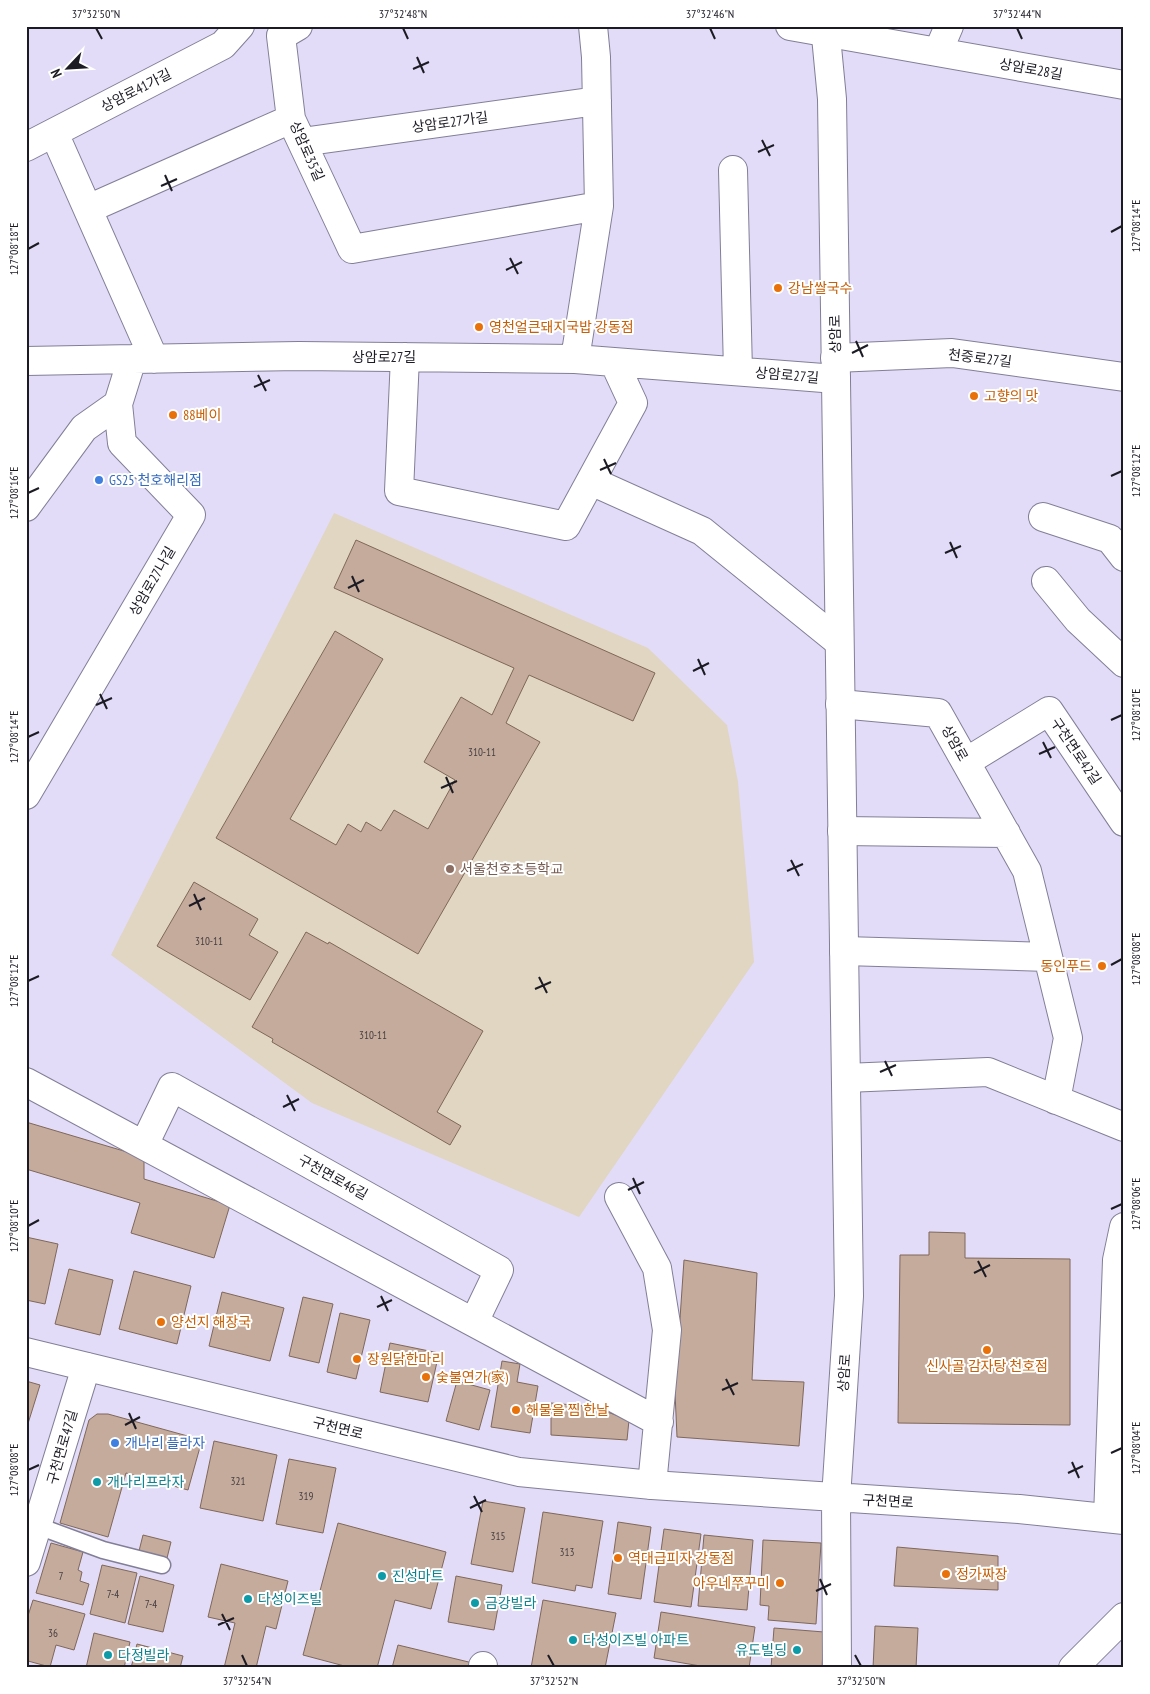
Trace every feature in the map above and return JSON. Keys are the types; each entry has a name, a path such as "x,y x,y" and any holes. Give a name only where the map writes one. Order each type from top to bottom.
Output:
{"street":[{"name":"상암로41가길","path":"26,147 223,45 240,26"},
{"name":"상암로35길","path":"298,26 281,36 297,131 352,249 599,206"},
{"path":"575,358 599,206 596,57 593,26"},
{"path":"790,26 825,29"},
{"path":"938,52 949,26"},
{"name":"상암로28길","path":"825,29 938,52 1124,85"},
{"name":"상암로","path":"825,29 832,99 849,1296 836,1498 837,1668"},
{"name":"상암로27가길","path":"297,131 597,101"},
{"path":"88,209 297,131"},
{"path":"54,133 88,209 143,359"},
{"name":"상암로27길","path":"733,170 738,372"},
{"name":"천중로27길","path":"836,369 952,353 1124,377"},
{"name":"상암로27길","path":"26,361 299,356 575,358 738,372 836,369"},
{"path":"405,357 399,491 566,526 633,403 614,362"},
{"name":"상암로27나길","path":"26,795 34,762 191,514 122,443 118,404 143,359"},
{"path":"26,507 84,428 118,404"},
{"path":"591,481 702,531 839,642"},
{"path":"1042,517 1110,539 1124,557"},
{"path":"1046,582 1078,620 1124,663"},
{"name":"상암로","path":"840,704 938,713 1027,871 1068,1038 1056,1100"},
{"name":"구천면로42길","path":"966,762 1049,711 1124,822"},
{"path":"842,830 1006,833"},
{"path":"844,951 1048,957"},
{"path":"846,1078 988,1072 1124,1127"},
{"path":"26,1082 659,1422"},
{"name":"구천면로46길","path":"144,1145 172,1088 499,1270 474,1322"},
{"path":"620,1197 657,1268 668,1330 652,1485"},
{"path":"1116,1519 1116,1260 1124,1227"},
{"name":"구천면로","path":"26,1352 519,1472 652,1485 1019,1509 1116,1519"},
{"name":"구천면로47길","path":"31,1541 86,1367"},
{"path":"1073,1668 1124,1617"}],"lane":[{"name":"구천면로47길","path":"31,1541 103,1550 162,1565"}],"shaded area":[{"name":"서울천호초등학교","path":"334,513 648,648 727,725 738,782 754,962 579,1217 312,1103 111,955"}],"building":[{"path":"356,540 655,673 633,721 529,675 506,723 540,742 418,954 216,838 335,631 383,659 290,819 336,845 348,824 361,832 366,822 381,831 394,810 428,829 455,780 424,762 461,697 492,715 514,668 334,588"},
{"path":"194,882 258,919 249,935 278,952 250,1000 157,946"},
{"path":"306,932 328,944 329,942 483,1031 437,1112 461,1126 450,1145 272,1042 273,1039 252,1027"},
{"path":"26,1122 144,1157 144,1179 230,1205 214,1258 131,1233 140,1203 26,1169"},
{"path":"929,1232 965,1233 965,1258 1070,1259 1070,1425 898,1423 900,1255 929,1255"},
{"path":"26,1237 58,1244 45,1304 26,1300"},
{"path":"684,1260 757,1273 752,1380 804,1382 799,1446 677,1437 675,1392"},
{"path":"69,1269 113,1280 100,1335 55,1324"},
{"path":"134,1271 191,1286 177,1344 119,1329"},
{"path":"222,1292 284,1308 270,1361 209,1346"},
{"path":"303,1297 333,1304 319,1363 289,1356"},
{"path":"340,1313 370,1320 356,1379 327,1372"},
{"path":"390,1343 439,1353 428,1402 380,1392"},
{"path":"502,1361 520,1364 517,1382 538,1386 530,1433 491,1427"},
{"path":"26,1381 40,1385 26,1430"},
{"path":"457,1381 490,1390 479,1430 446,1421"},
{"path":"551,1403 594,1407 629,1420 627,1440 551,1435"},
{"name":"개나리프라자","path":"97,1414 108,1414 202,1440 188,1490 126,1473 108,1537 60,1523 89,1420"},
{"path":"214,1441 277,1455 263,1521 200,1508"},
{"path":"289,1459 336,1468 323,1533 276,1524"},
{"path":"483,1501 525,1508 513,1572 471,1564"},
{"path":"543,1512 603,1521 592,1588 576,1585 575,1591 532,1583"},
{"path":"618,1522 651,1527 641,1599 608,1594"},
{"name":"진성마트","path":"338,1523 446,1552 431,1609 395,1600 377,1668 352,1668 303,1655"},
{"path":"664,1529 701,1534 691,1607 654,1602"},
{"path":"143,1535 171,1542 167,1558 139,1551"},
{"path":"704,1535 753,1540 747,1610 698,1606"},
{"path":"763,1540 821,1543 816,1624 768,1620 769,1606 760,1605"},
{"path":"51,1543 83,1552 78,1570 82,1572 80,1581 89,1584 83,1605 36,1593"},
{"path":"897,1547 998,1556 998,1590 894,1586"},
{"name":"다성이즈빌","path":"221,1564 288,1581 276,1629 266,1626 256,1668 224,1668 235,1623 208,1617"},
{"path":"102,1565 137,1573 125,1623 90,1614"},
{"path":"140,1576 174,1585 163,1632 128,1624"},
{"name":"금강빌라","path":"456,1576 502,1585 494,1630 448,1622"},
{"path":"33,1600 85,1614 74,1650 56,1645 50,1667 28,1661 26,1657 26,1622"},
{"name":"다성이즈빌 아파트","path":"543,1600 616,1613 605,1668 531,1668"},
{"path":"661,1612 755,1627 749,1668 712,1668 654,1658"},
{"path":"875,1626 918,1628 916,1668 873,1668"},
{"name":"유도빌딩","path":"774,1628 824,1632 822,1668 771,1668"},
{"name":"다정빌라","path":"94,1633 130,1642 124,1668 86,1668"},
{"path":"137,1644 183,1656 180,1668 131,1668"},
{"path":"398,1645 477,1664 476,1668 392,1668"}],"place":[{"name":"강남쌀국수","path":"778,288"},
{"name":"영천얼큰돼지국밥 강동점","path":"479,327"},
{"name":"고향의 맛","path":"974,396"},
{"name":"88베이","path":"173,415"},
{"name":"GS25 천호해리점","path":"99,480"},
{"name":"서울천호초등학교","path":"450,869"},
{"name":"동인푸드","path":"1102,966"},
{"name":"양선지 해장국","path":"161,1322"},
{"name":"신사골 감자탕 천호점","path":"987,1350"},
{"name":"장원닭한마리","path":"357,1359"},
{"name":"숯불연가(家)","path":"426,1377"},
{"name":"해물을 찜 한날","path":"516,1410"},
{"name":"개나리 플라자","path":"115,1443"},
{"name":"개나리프라자","path":"97,1482"},
{"name":"역대급피자 강동점","path":"618,1558"},
{"name":"정가짜장","path":"946,1574"},
{"name":"진성마트","path":"382,1576"},
{"name":"아우네쭈꾸미","path":"780,1583"},
{"name":"다성이즈빌","path":"248,1599"},
{"name":"금강빌라","path":"475,1603"},
{"name":"다성이즈빌 아파트","path":"573,1640"},
{"name":"유도빌딩","path":"797,1650"},
{"name":"다정빌라","path":"108,1655"}]}
